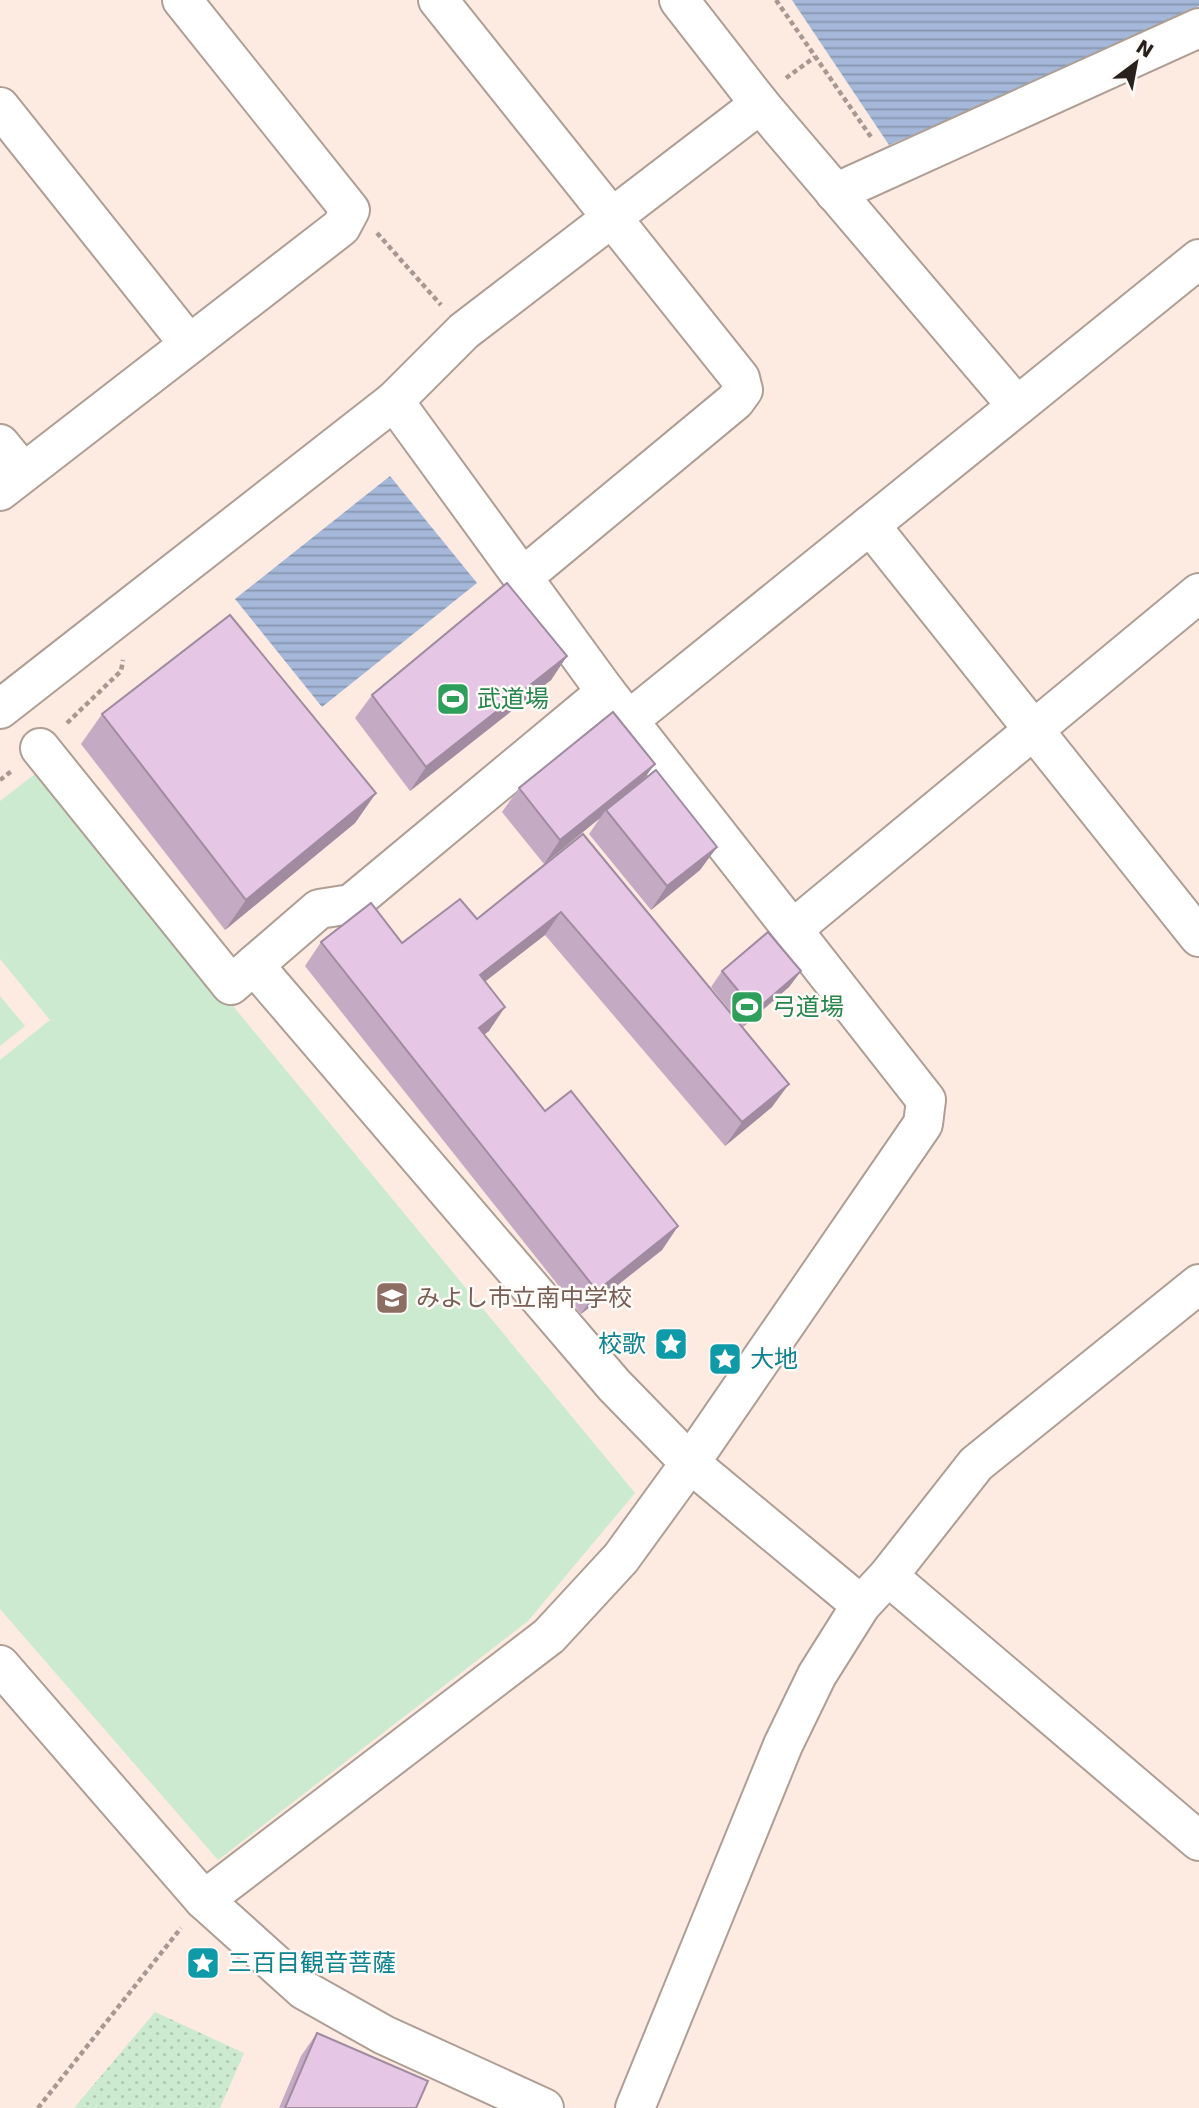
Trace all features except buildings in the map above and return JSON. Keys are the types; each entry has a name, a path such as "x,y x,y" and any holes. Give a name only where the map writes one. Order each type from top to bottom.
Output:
{"street":[{"path":"8,469 189,344 341,227 351,210 181,0"},
{"path":"438,0 740,378 743,390 735,401 524,576"},
{"path":"679,0 772,91 835,193 1017,406"},
{"path":"835,193 1199,28"},
{"path":"0,709 394,401 464,331 772,91"},
{"path":"0,107 189,344"},
{"path":"40,748 231,985 319,909 351,904 618,706 870,526 1199,259"},
{"path":"204,1900 549,1636 621,1558 690,1463 923,1124 926,1100 618,706 394,401"},
{"path":"870,526 1199,937"},
{"path":"793,929 1199,593"},
{"path":"254,965 614,1385 690,1463 861,1605"},
{"path":"635,2108 783,1745 817,1675 861,1605 888,1576 976,1464 1199,1284"},
{"path":"888,1576 1199,1841"},
{"path":"0,1665 204,1900 304,1990 384,2035 544,2108"}],"path":[{"path":"776,0 892,167"},
{"path":"772,91 815,57"},
{"path":"351,210 361,216 464,331"},
{"path":"40,748 121,671 124,649"},
{"path":"38,2108 204,1900"}],"green space":[{"path":"39,771 635,1493 528,1621 218,1860 0,1609 0,1060 50,1020 0,959 0,801"},
{"path":"0,996 25,1026 0,1046"},
{"path":"155,2012 244,2053 220,2108 74,2108"}],"water":[{"path":"792,0 1199,0 1199,6 1169,25 889,145"},
{"path":"390,476 477,583 322,707 235,599"}],"place":[{"name":"武道場","path":"453,699"},
{"name":"弓道場","path":"747,1007"},
{"name":"みよし市立南中学校","path":"392,1298"},
{"name":"校歌","path":"671,1344"},
{"name":"大地","path":"725,1359"},
{"name":"三百目観音菩薩","path":"203,1963"}]}
